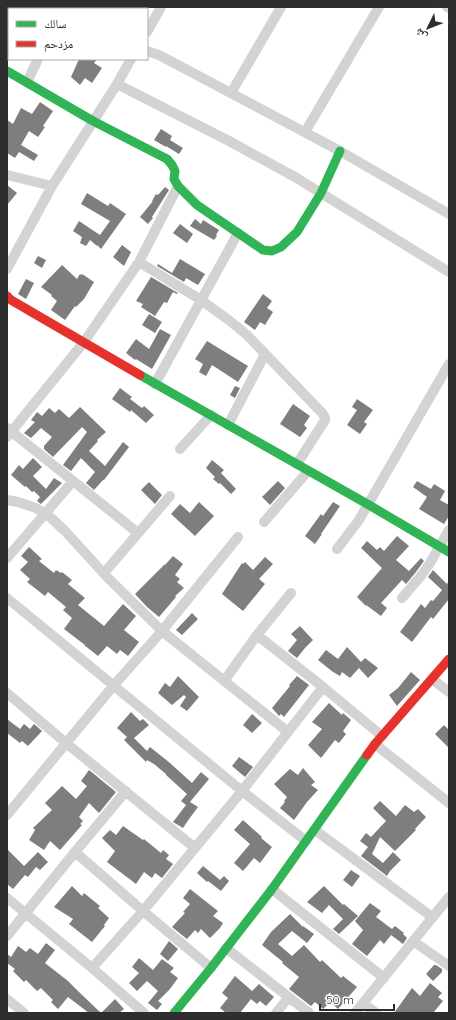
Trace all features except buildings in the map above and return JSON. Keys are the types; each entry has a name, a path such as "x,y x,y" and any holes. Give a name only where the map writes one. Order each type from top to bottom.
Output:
{"street":[{"path":"148,30 161,7"},
{"path":"231,93 281,7"},
{"path":"305,132 379,7"},
{"path":"148,51 159,55 305,132 449,214"},
{"path":"27,82 38,60"},
{"path":"7,269 52,186 117,84 130,60"},
{"path":"7,71 93,121 167,159 175,171 174,179 178,186 197,205 263,250 272,251 280,247 297,232 322,193 340,151"},
{"path":"117,84 229,141 322,193 449,272"},
{"path":"7,175 52,186"},
{"path":"138,533 8,432 84,342 139,262 178,186"},
{"path":"156,384 238,233"},
{"path":"139,262 201,300 247,335 325,416 323,423 297,464"},
{"path":"7,296 11,300 156,384 369,504 449,552"},
{"path":"228,425 265,354"},
{"path":"338,549 357,524 369,504 449,364"},
{"path":"180,449 211,415"},
{"path":"264,522 308,471"},
{"path":"7,558 72,481"},
{"path":"104,573 170,496"},
{"path":"7,500 36,508 45,513 65,530 104,573 162,631 288,732"},
{"path":"402,598 421,576 449,530"},
{"path":"7,815 66,742 162,631 238,537"},
{"path":"224,681 257,635 291,593"},
{"path":"7,598 242,791 306,841"},
{"path":"257,635 382,736"},
{"path":"174,1013 272,889 375,744 449,660"},
{"path":"432,679 449,692"},
{"path":"92,968 143,911 242,791 324,688"},
{"path":"7,693 195,848"},
{"path":"375,744 449,803"},
{"path":"7,936 25,912 126,791"},
{"path":"315,830 432,917"},
{"path":"75,852 211,968"},
{"path":"272,889 384,978"},
{"path":"355,1013 449,897"},
{"path":"7,898 144,1013"},
{"path":"414,941 449,966"},
{"path":"226,948 309,1013"},
{"path":"276,1013 288,998"},
{"path":"7,999 24,1013"},
{"path":"363,1003 376,1013"}],"traffic: fast":[{"path":"7,71 93,121 167,159 175,171 174,179 178,186 197,205 263,250 272,251 281,247 297,232 321,193 340,151"},
{"path":"140,375 449,552"},
{"path":"174,1013 272,889 367,755"}],"traffic: jam":[{"path":"7,296 11,300 140,375"},
{"path":"367,755 449,659"}]}
